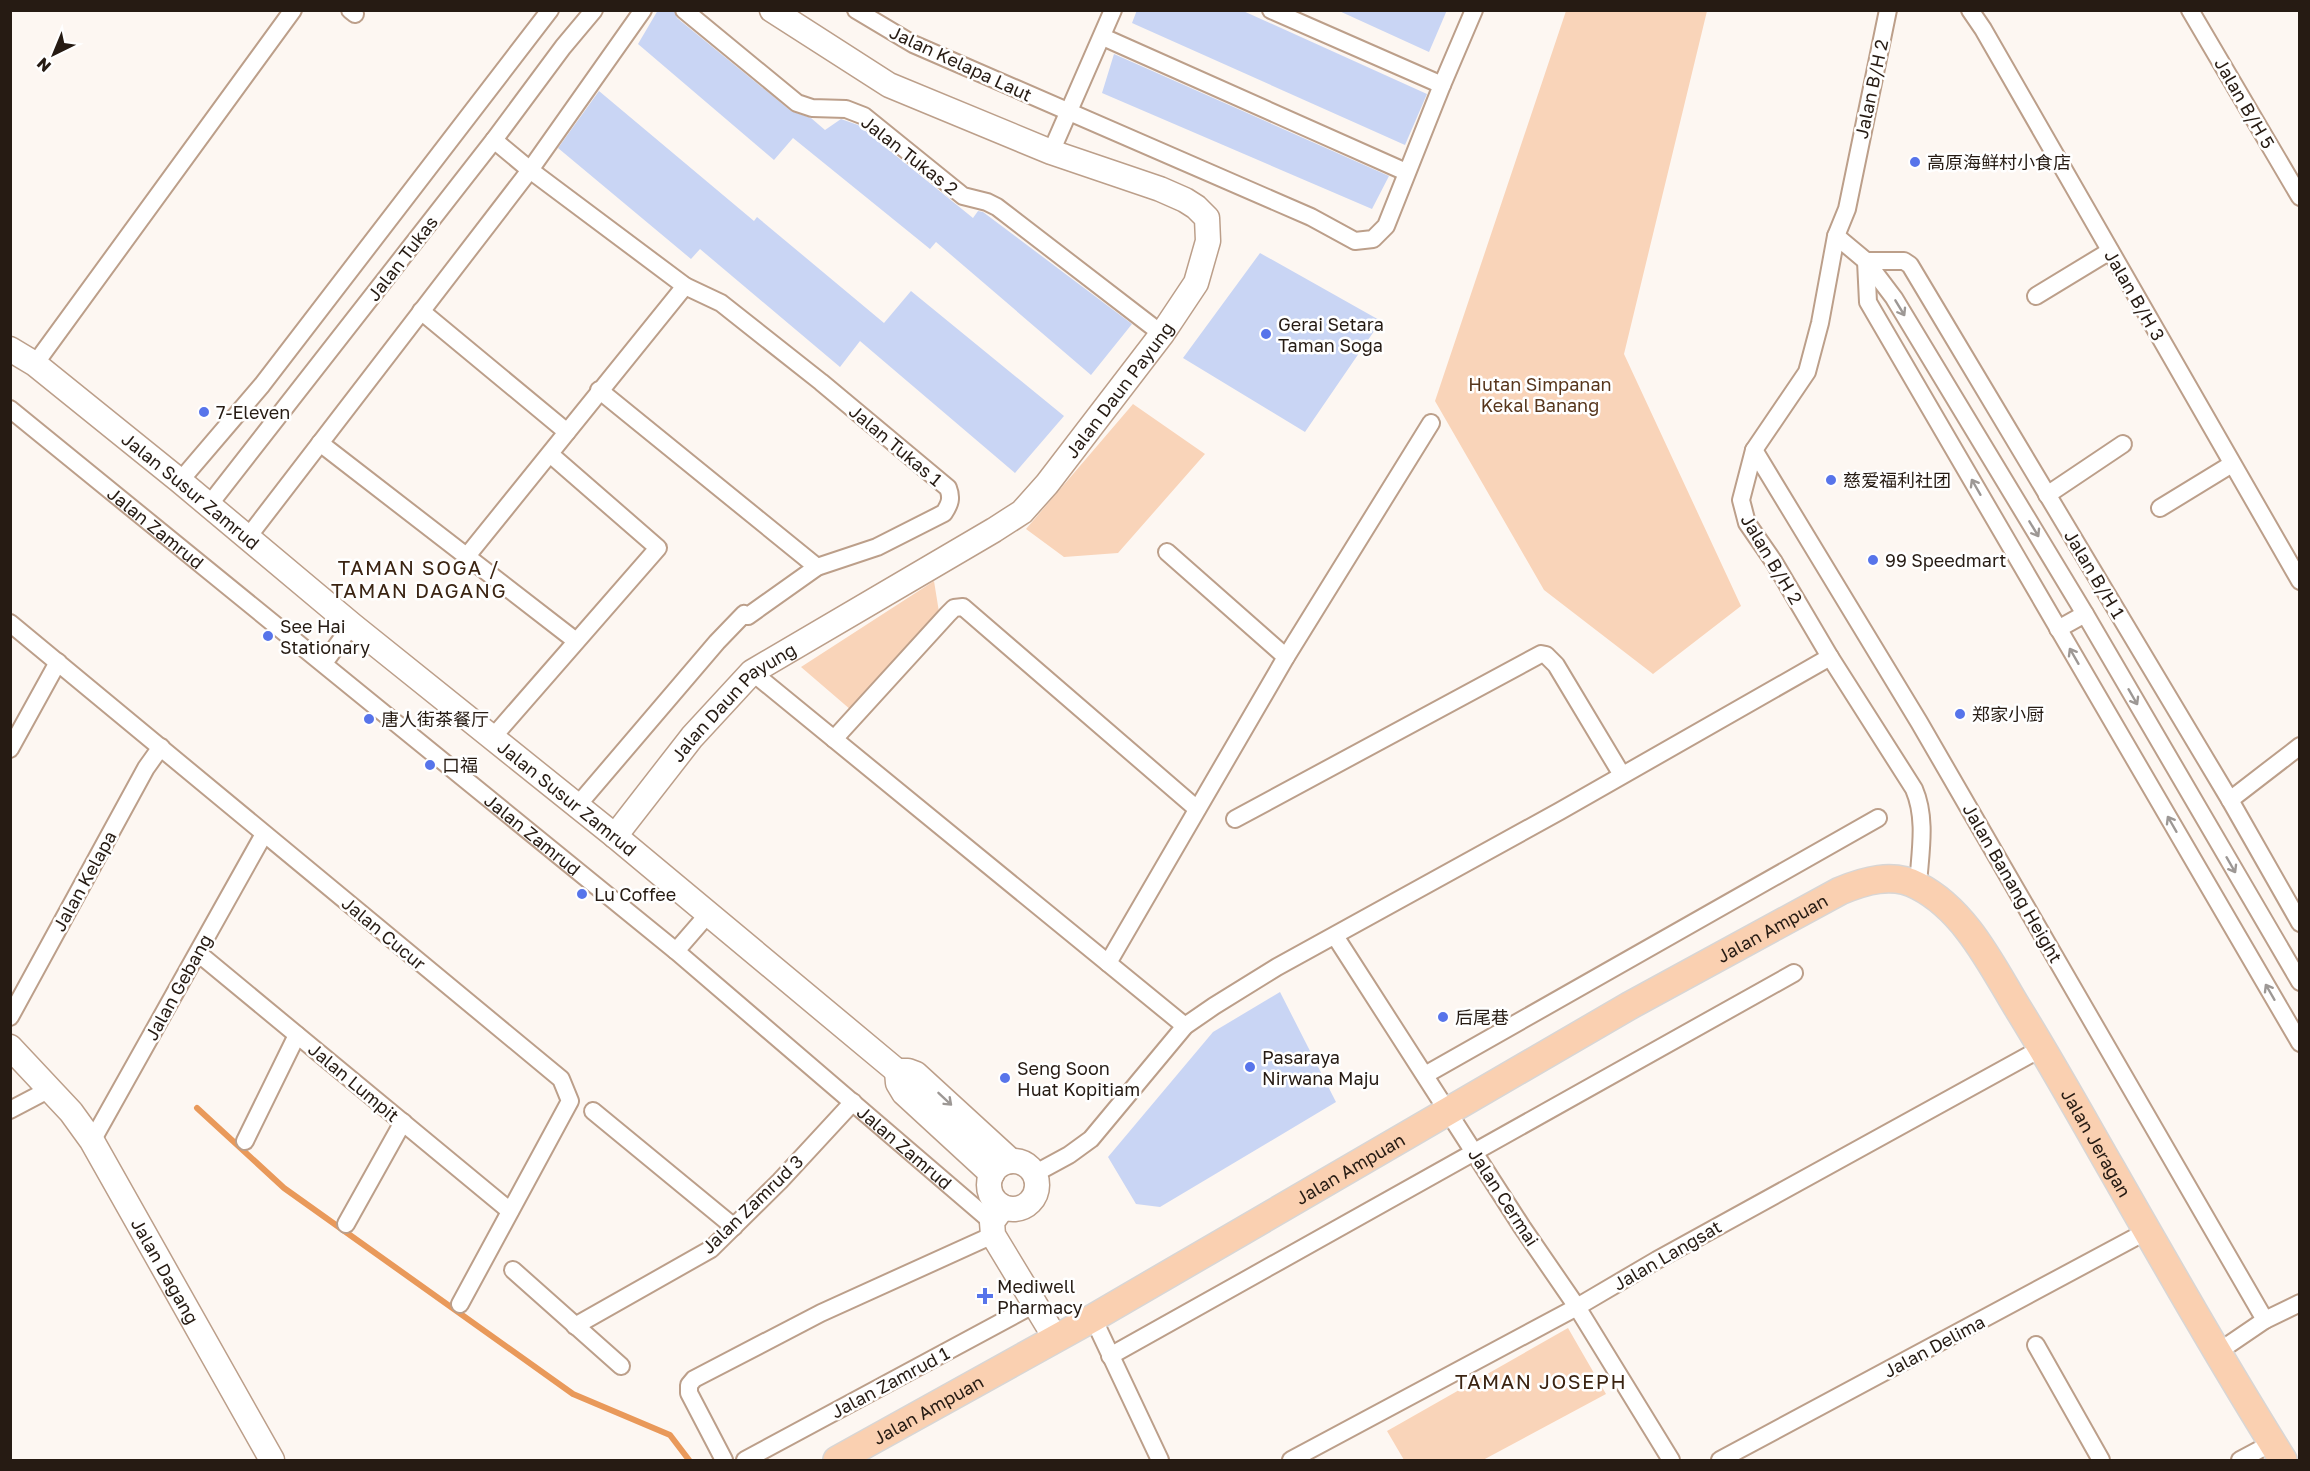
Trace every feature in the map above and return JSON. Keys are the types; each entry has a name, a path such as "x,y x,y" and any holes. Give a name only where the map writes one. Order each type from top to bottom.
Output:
{"main road":[{"name":"Jalan Jeragan","path":"1864,881 1896,880 1918,885 1956,915 1982,950 2042,1048 2278,1452"},
{"name":"Jalan Ampuan","path":"837,1461 1093,1318 1629,1006 1840,891 1864,881"}],"street":[{"path":"35,364 293,10"},
{"path":"180,480 262,385 550,10"},
{"name":"Jalan Tukas","path":"209,505 594,10"},
{"path":"248,537 530,170 643,10"},
{"name":"Jalan Tukas 2","path":"684,10 797,103 812,108 846,108 864,116 958,193 967,198 992,203 1162,334"},
{"name":"Jalan Daun Payung","path":"615,836 692,737 752,672 1022,512 1047,484 1162,334 1196,283 1208,241 1207,218 1185,200 1160,189 1051,152 890,85 772,10"},
{"name":"Jalan Kelapa Laut","path":"856,10 913,44 1311,217 1355,241 1373,239 1386,226 1406,172 1474,10"},
{"path":"1051,152 1113,10"},
{"path":"1271,10 1442,85"},
{"name":"Jalan B/H 2","path":"1888,10 1847,209 1836,236 1820,323 1807,372 1754,450 1742,500 1747,523 1774,562 1920,802 1922,821 1918,885"},
{"name":"Jalan B/H 3","path":"1970,10 2300,581"},
{"name":"Jalan B/H 5","path":"2190,10 2300,197"},
{"path":"1103,37 1406,172"},
{"name":"Jalan Tukas 1","path":"494,140 530,170 685,286 721,303 821,382 948,488 951,495 950,504 944,513 877,547 817,567 748,616 744,615 724,635 578,806"},
{"path":"1836,236 1866,261 1894,298 2085,614 2300,982"},
{"path":"2036,296 2110,251"},
{"path":"1866,261 1868,302 2300,1043"},
{"name":"Jalan B/H 1","path":"1866,261 1904,261 1910,265 2230,800 2300,923"},
{"path":"467,556 685,286"},
{"path":"421,311 567,432"},
{"name":"Jalan Susur Zamrud","path":"10,349 35,364 180,480 352,624 709,913 897,1071 916,1074 1002,1168 1024,1164 1034,1174"},
{"path":"599,390 817,567"},
{"name":"Jalan Zamrud","path":"10,408 676,951 996,1221 1035,1304 1056,1339"},
{"path":"1108,963 1286,657 1431,423"},
{"path":"320,443 576,641"},
{"path":"2048,495 2122,444"},
{"name":"Jalan Banang Height","path":"1754,450 1924,732 2265,1320"},
{"path":"493,736 658,548 550,454"},
{"path":"2160,507 2232,464"},
{"path":"1167,552 1286,657"},
{"path":"834,739 948,614 954,608 963,607 1197,810"},
{"path":"2058,629 2085,614"},
{"name":"Jalan Cucur","path":"10,623 561,1079 570,1101 460,1304"},
{"path":"324,663 352,624"},
{"path":"1235,819 1541,654 1546,655 1556,665 1622,775"},
{"path":"724,1461 689,1393 689,1385 694,1379 1030,1202 1036,1189 1034,1174 1069,1155 1090,1139 1185,1026 1268,973 1830,657"},
{"path":"10,749 58,662"},
{"path":"752,672 1185,1026"},
{"path":"2230,800 2300,746"},
{"name":"Jalan Kelapa","path":"10,1017 146,768 161,747"},
{"path":"1425,1075 1878,818"},
{"name":"Jalan Gebang","path":"92,1141 264,834"},
{"path":"676,951 709,913"},
{"name":"Jalan Cermai","path":"1335,936 1449,1111 1521,1227 1577,1307 1671,1461"},
{"name":"Jalan Lumpit","path":"198,953 510,1211"},
{"path":"1110,1356 1794,973"},
{"path":"245,1141 297,1035"},
{"name":"Jalan Dagang","path":"10,1047 50,1089 92,1141 272,1461"},
{"name":"Jalan Langsat","path":"1291,1461 1577,1307 1657,1260 2042,1048"},
{"path":"10,1110 50,1089"},
{"name":"Jalan Zamrud 3","path":"575,1326 711,1249 780,1181 853,1102"},
{"path":"593,1111 734,1227"},
{"path":"346,1224 403,1122"},
{"path":"996,1221 995,1201 990,1193 989,1183 1002,1168"},
{"name":"Jalan Delima","path":"1720,1461 2147,1231"},
{"path":"513,1270 621,1366"},
{"path":"2218,1352 2265,1320 2300,1303"},
{"name":"Jalan Zamrud 1","path":"745,1461 1035,1304"},
{"path":"1093,1318 1160,1461"},
{"path":"2037,1345 2101,1461"},
{"path":"2240,1461 2278,1452"}],"green space":[{"name":"Hutan Simpanan Kekal Banang","path":"1566,11 1707,11 1624,354 1741,606 1653,674 1544,590 1435,401"},
{"path":"1133,404 1205,454 1118,553 1064,557 1026,529"},
{"path":"934,581 939,612 851,710 801,667"},
{"path":"1568,1328 1606,1394 1483,1460 1404,1460 1387,1431"}],"building":[{"path":"658,10 674,10 677,18 791,111 811,118 825,130 841,119 858,125 973,218 978,211 983,212 1132,324 1091,375 936,242 930,249 793,138 774,160 638,44"},
{"path":"1137,10 1241,10 1427,94 1405,145 1132,23"},
{"path":"1337,10 1447,10 1429,52"},
{"path":"1114,54 1389,176 1372,209 1102,93"},
{"path":"599,91 754,221 757,217 884,323 911,291 1064,416 1015,473 860,341 840,367 700,249 691,259 558,148"},
{"path":"1260,253 1381,321 1305,432 1183,358"},
{"name":"Pasaraya Nirwana Maju","path":"1280,992 1336,1102 1160,1207 1136,1204 1108,1157 1213,1032"}],"waterway":[{"path":"197,1108 284,1188 573,1394 670,1435 689,1460"}],"place":[{"name":"高原海鲜村小食店","path":"1915,162"},
{"name":"Gerai Setara Taman Soga","path":"1266,334"},
{"name":"7-Eleven","path":"204,412"},
{"name":"慈爱福利社团","path":"1831,480"},
{"name":"99 Speedmart","path":"1873,560"},
{"name":"See Hai Stationary","path":"268,636"},
{"name":"郑家小厨","path":"1960,714"},
{"name":"唐人街茶餐厅","path":"369,719"},
{"name":"口福","path":"430,765"},
{"name":"Lu Coffee","path":"582,894"},
{"name":"后尾巷","path":"1443,1017"},
{"name":"Pasaraya Nirwana Maju","path":"1250,1067"},
{"name":"Seng Soon Huat Kopitiam","path":"1005,1078"},
{"name":"Mediwell Pharmacy","path":"985,1296"}],"district":[{"name":"TAMAN SOGA / TAMAN DAGANG","path":"419,578"},
{"name":"TAMAN JOSEPH","path":"1541,1381"}]}
